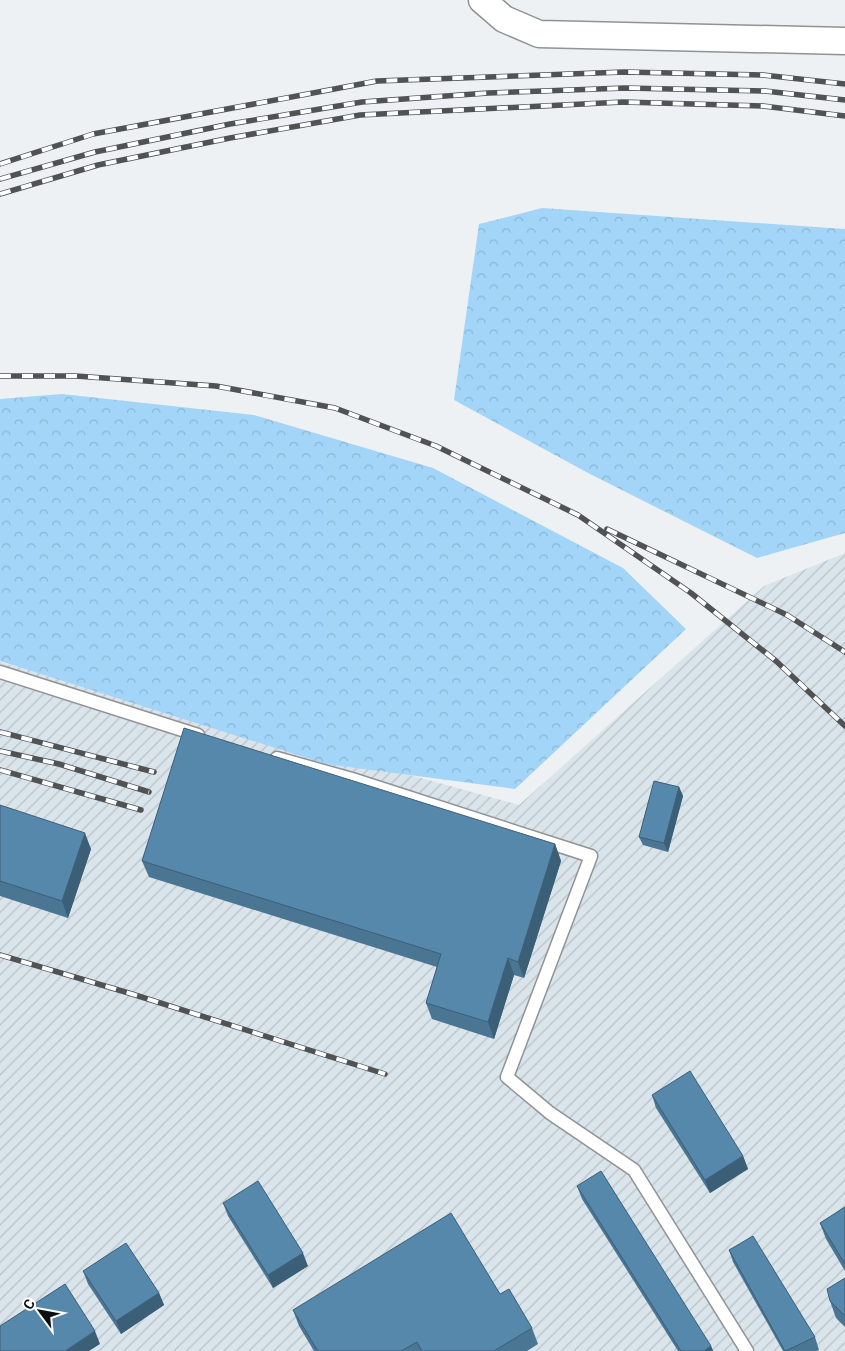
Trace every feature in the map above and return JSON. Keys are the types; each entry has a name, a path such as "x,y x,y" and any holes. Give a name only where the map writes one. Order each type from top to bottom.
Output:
{"street":[{"path":"482,0 504,19 539,34 845,41"}],"lane":[{"path":"0,672 175,729 212,739"},
{"path":"268,755 352,779 591,856 507,1076 550,1113 634,1170 747,1351"}],"shaded area":[{"path":"845,553 845,1351 0,1351 0,662 519,805 764,586"}],"green space":[{"path":"542,208 845,229 845,533 757,558 590,474 454,400 479,224"},
{"path":"62,394 254,415 433,468 623,568 686,629 515,789 326,764 0,661 0,399"}],"building":[{"path":"184,728 555,844 518,962 508,958 488,1022 426,1003 441,954 142,861"},
{"path":"654,781 679,787 664,843 639,837"},
{"path":"0,805 85,833 62,901 0,881"},
{"path":"690,1071 743,1156 705,1180 652,1095"},
{"path":"601,1171 711,1346 704,1351 681,1351 577,1186"},
{"path":"258,1181 303,1253 268,1275 223,1203"},
{"path":"845,1207 845,1264 820,1223"},
{"path":"451,1213 500,1294 509,1289 532,1328 494,1351 422,1351 417,1342 401,1351 318,1351 293,1310"},
{"path":"753,1236 815,1337 785,1351 729,1250"},
{"path":"126,1243 159,1293 116,1321 83,1271"},
{"path":"845,1278 845,1316 830,1301 827,1289"},
{"path":"65,1284 95,1331 65,1351 0,1351 0,1326"}],"railway":[{"path":"0,164 93,134 377,81 624,72 763,75 845,84"},
{"path":"0,179 95,152 230,124 362,102 488,93 625,88 765,91 845,100"},
{"path":"0,194 98,165 230,138 360,115 623,102 763,106 845,116"},
{"path":"0,376 76,376 216,386 335,408 436,446 578,515 691,593 776,661 845,726"},
{"path":"607,529 787,615 845,652"},
{"path":"0,732 154,772"},
{"path":"0,751 59,764 149,792"},
{"path":"0,770 141,810"},
{"path":"0,955 132,994 385,1074"}]}
